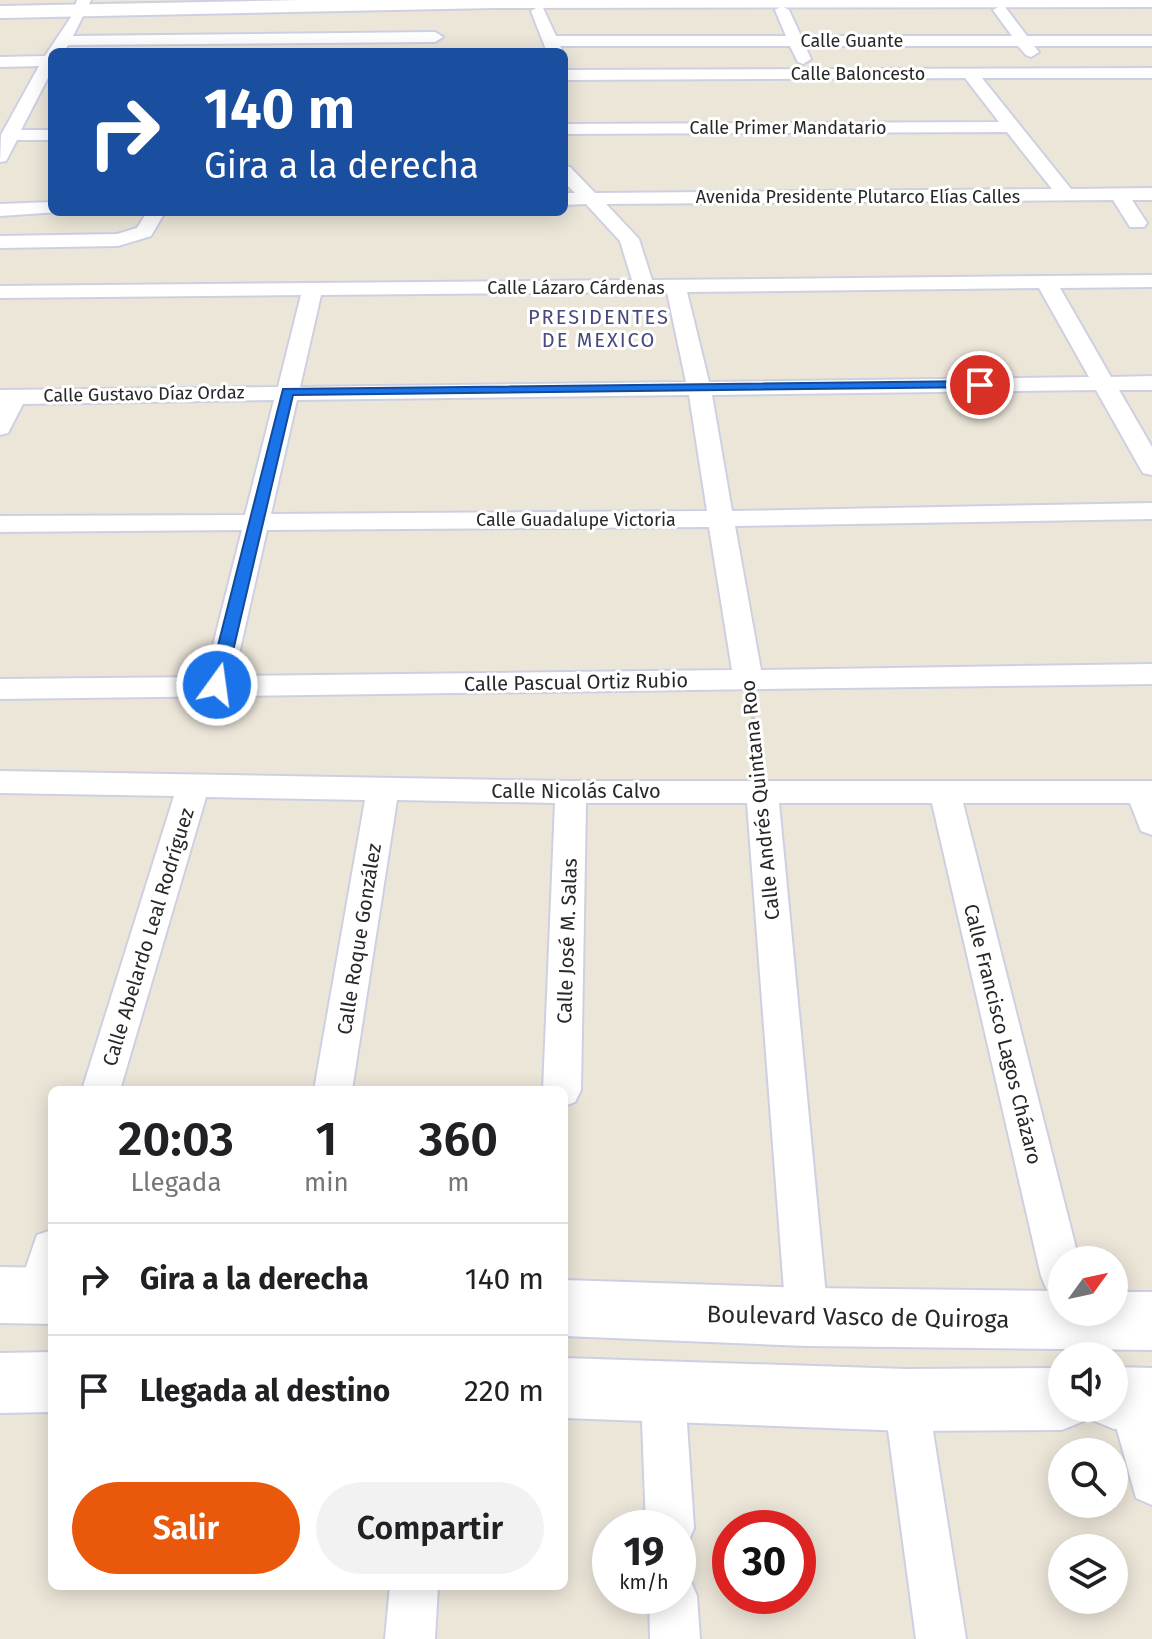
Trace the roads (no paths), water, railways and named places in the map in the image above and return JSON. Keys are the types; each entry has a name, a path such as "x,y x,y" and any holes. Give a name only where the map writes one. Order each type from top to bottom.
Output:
{"main road":[{"path":"537,5 734,1 1152,1"},
{"path":"239,7 436,11 495,4"},
{"path":"0,14 81,9 495,4 782,10 1152,9"},
{"name":"Boulevard Vasco de Quiroga","path":"568,1308 807,1317 1048,1304"},
{"name":"Boulevard Vasco de Quiroga","path":"1128,1316 1152,1321"},
{"path":"0,1383 48,1382"},
{"path":"568,1388 906,1400 1048,1399"}],"street":[{"path":"537,5 553,47"},
{"path":"228,46 239,7"},
{"path":"58,48 81,9"},
{"path":"782,10 809,74"},
{"path":"1000,10 1047,74"},
{"path":"179,48 435,44 436,11"},
{"name":"Calle Guante","path":"553,47 796,41 1152,41"},
{"path":"0,62 48,54"},
{"path":"0,157 48,65"},
{"name":"Calle Baloncesto","path":"568,75 1152,73"},
{"path":"970,74 1066,195"},
{"path":"28,98 48,98"},
{"name":"Calle Primer Mandatario","path":"568,129 1012,127"},
{"path":"10,135 48,135"},
{"path":"568,175 629,239 645,288"},
{"path":"1119,194 1137,223"},
{"name":"Avenida Presidente Plutarco Elías Calles","path":"568,199 1152,194"},
{"path":"0,210 48,208"},
{"path":"0,242 118,240 137,235 152,220"},
{"name":"Calle Lázaro Cárdenas","path":"0,292 313,287 676,288 1152,281"},
{"path":"1046,282 1152,468"},
{"path":"217,685 313,287"},
{"name":"Calle Andrés Quintana Roo","path":"676,288 699,388 748,680"},
{"name":"Calle Gustavo Díaz Ordaz","path":"8,397 287,391 1152,383"},
{"path":"0,428 8,397"},
{"name":"Calle Guadalupe Victoria","path":"0,524 719,519 1152,511"},
{"name":"Calle Pascual Ortiz Rubio","path":"0,689 1152,674"},
{"name":"Calle Nicolás Calvo","path":"0,782 571,792 1147,792"},
{"name":"Calle Abelardo Leal Rodríguez","path":"102,1086 194,783"},
{"name":"Calle Roque González","path":"334,1086 383,788"},
{"name":"Calle Andrés Quintana Roo","path":"762,791 807,1317"},
{"name":"Calle José M. Salas","path":"562,1086 571,792"},
{"path":"1147,792 1152,823"},
{"name":"Calle Francisco Lagos Cházaro","path":"945,793 1055,1246"},
{"path":"663,1393 669,1510"},
{"path":"1132,1399 1152,1482"},
{"path":"906,1400 941,1639"},
{"path":"410,1639 414,1590"},
{"path":"674,1614 675,1639"}],"district":[{"name":"PRESIDENTES DE MEXICO","path":"599,328"}]}
